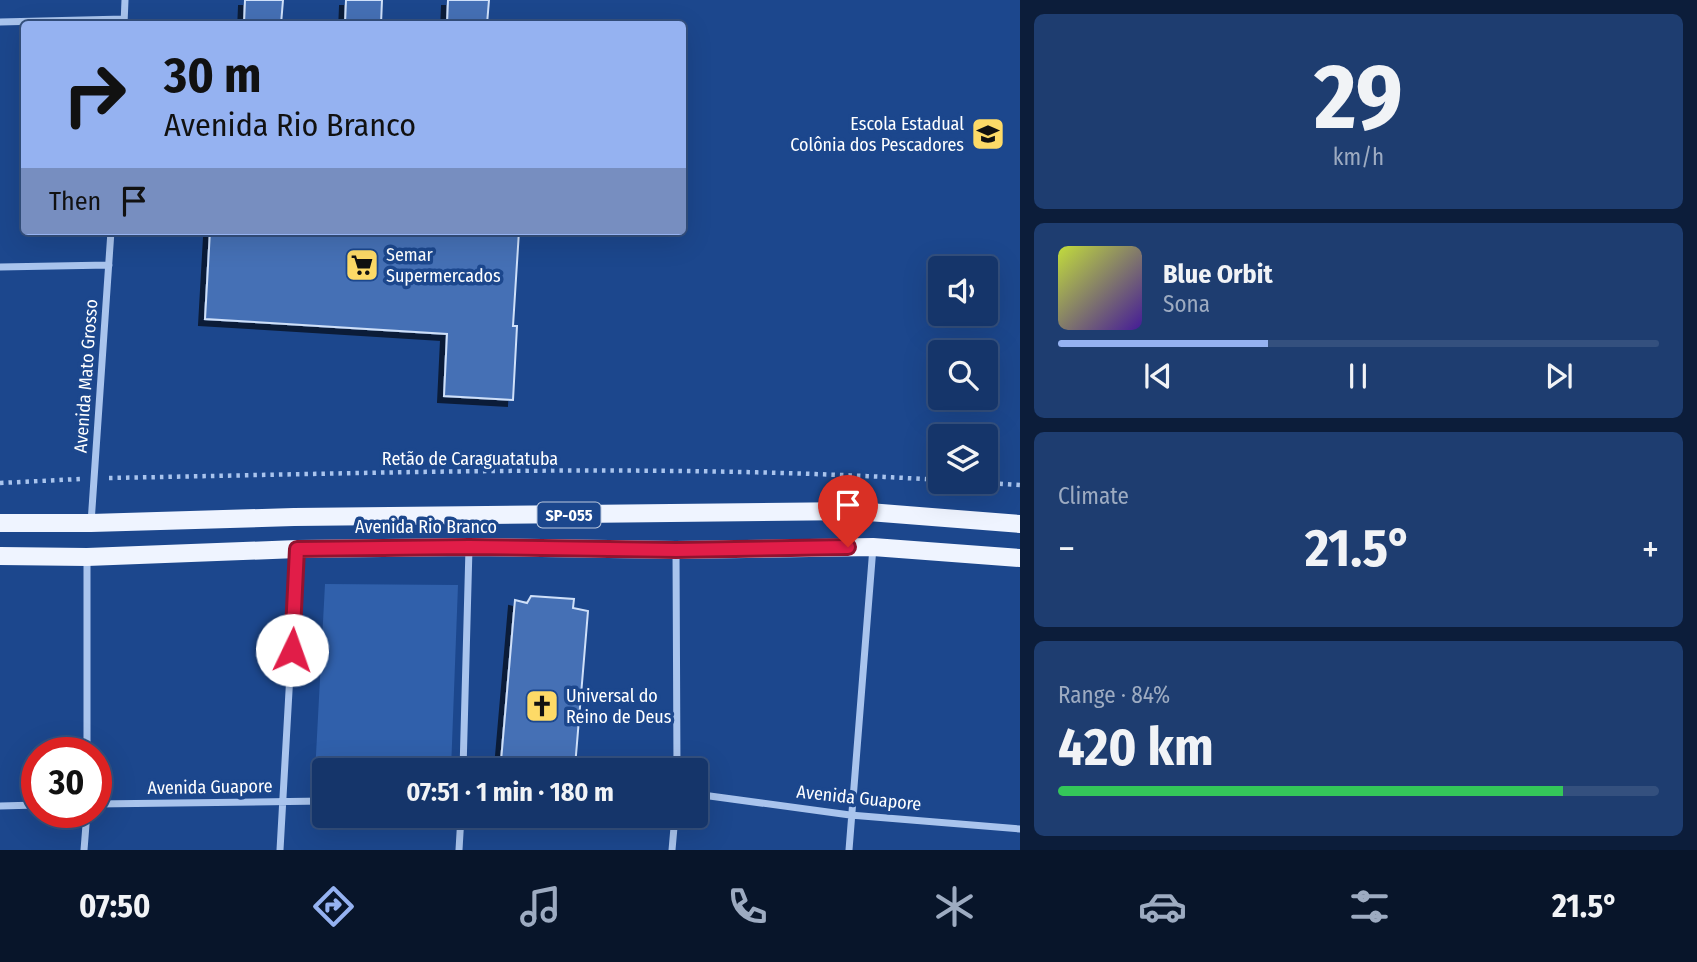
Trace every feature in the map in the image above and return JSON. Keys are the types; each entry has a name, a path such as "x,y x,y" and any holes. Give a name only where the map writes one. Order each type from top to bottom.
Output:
{"main road":[{"name":"Avenida Rio Branco","path":"0,523 856,511 1020,524"},
{"name":"Avenida Rio Branco","path":"0,556 88,557 297,549 469,547 676,550 873,547 1020,558"}],"street":[{"path":"124,21 125,0"},
{"path":"0,22 21,22"},
{"name":"Avenida Mato Grosso","path":"91,523 111,235"},
{"path":"0,267 109,265"},
{"path":"463,758 469,547"},
{"path":"849,850 873,547"},
{"path":"280,850 297,549"},
{"path":"676,550 677,758"},
{"path":"87,737 88,557"},
{"name":"Avenida Guapore","path":"708,796 850,815 1020,829"},
{"name":"Avenida Guapore","path":"112,804 312,801"},
{"path":"0,806 21,805"},
{"path":"84,850 85,828"},
{"path":"459,850 460,828"},
{"path":"672,850 674,828"}],"path":[{"name":"Retão de Caraguatatuba","path":"0,482 445,472 680,472 858,475 928,479"},
{"path":"998,484 1020,485"}],"shaded area":[{"path":"325,584 458,585 451,758 316,758"}],"building":[{"path":"245,0 283,0 281,21 244,21"},
{"path":"346,0 382,0 381,21 345,21"},
{"path":"448,0 489,0 487,21 447,21"},
{"name":"Semar Supermercados","path":"210,235 519,235 513,326 517,326 513,400 444,396 447,334 205,319"},
{"name":"Universal do Reino de Deus","path":"531,596 574,599 573,608 588,611 576,758 501,758 515,600 527,603"}],"place":[{"name":"Escola Estadual Colônia dos Pescadores","path":"988,134"},
{"name":"Semar Supermercados","path":"362,265"},
{"name":"Universal do Reino de Deus","path":"542,706"}],"route":[{"path":"292,650 297,549 469,547 676,550 848,547"}]}
